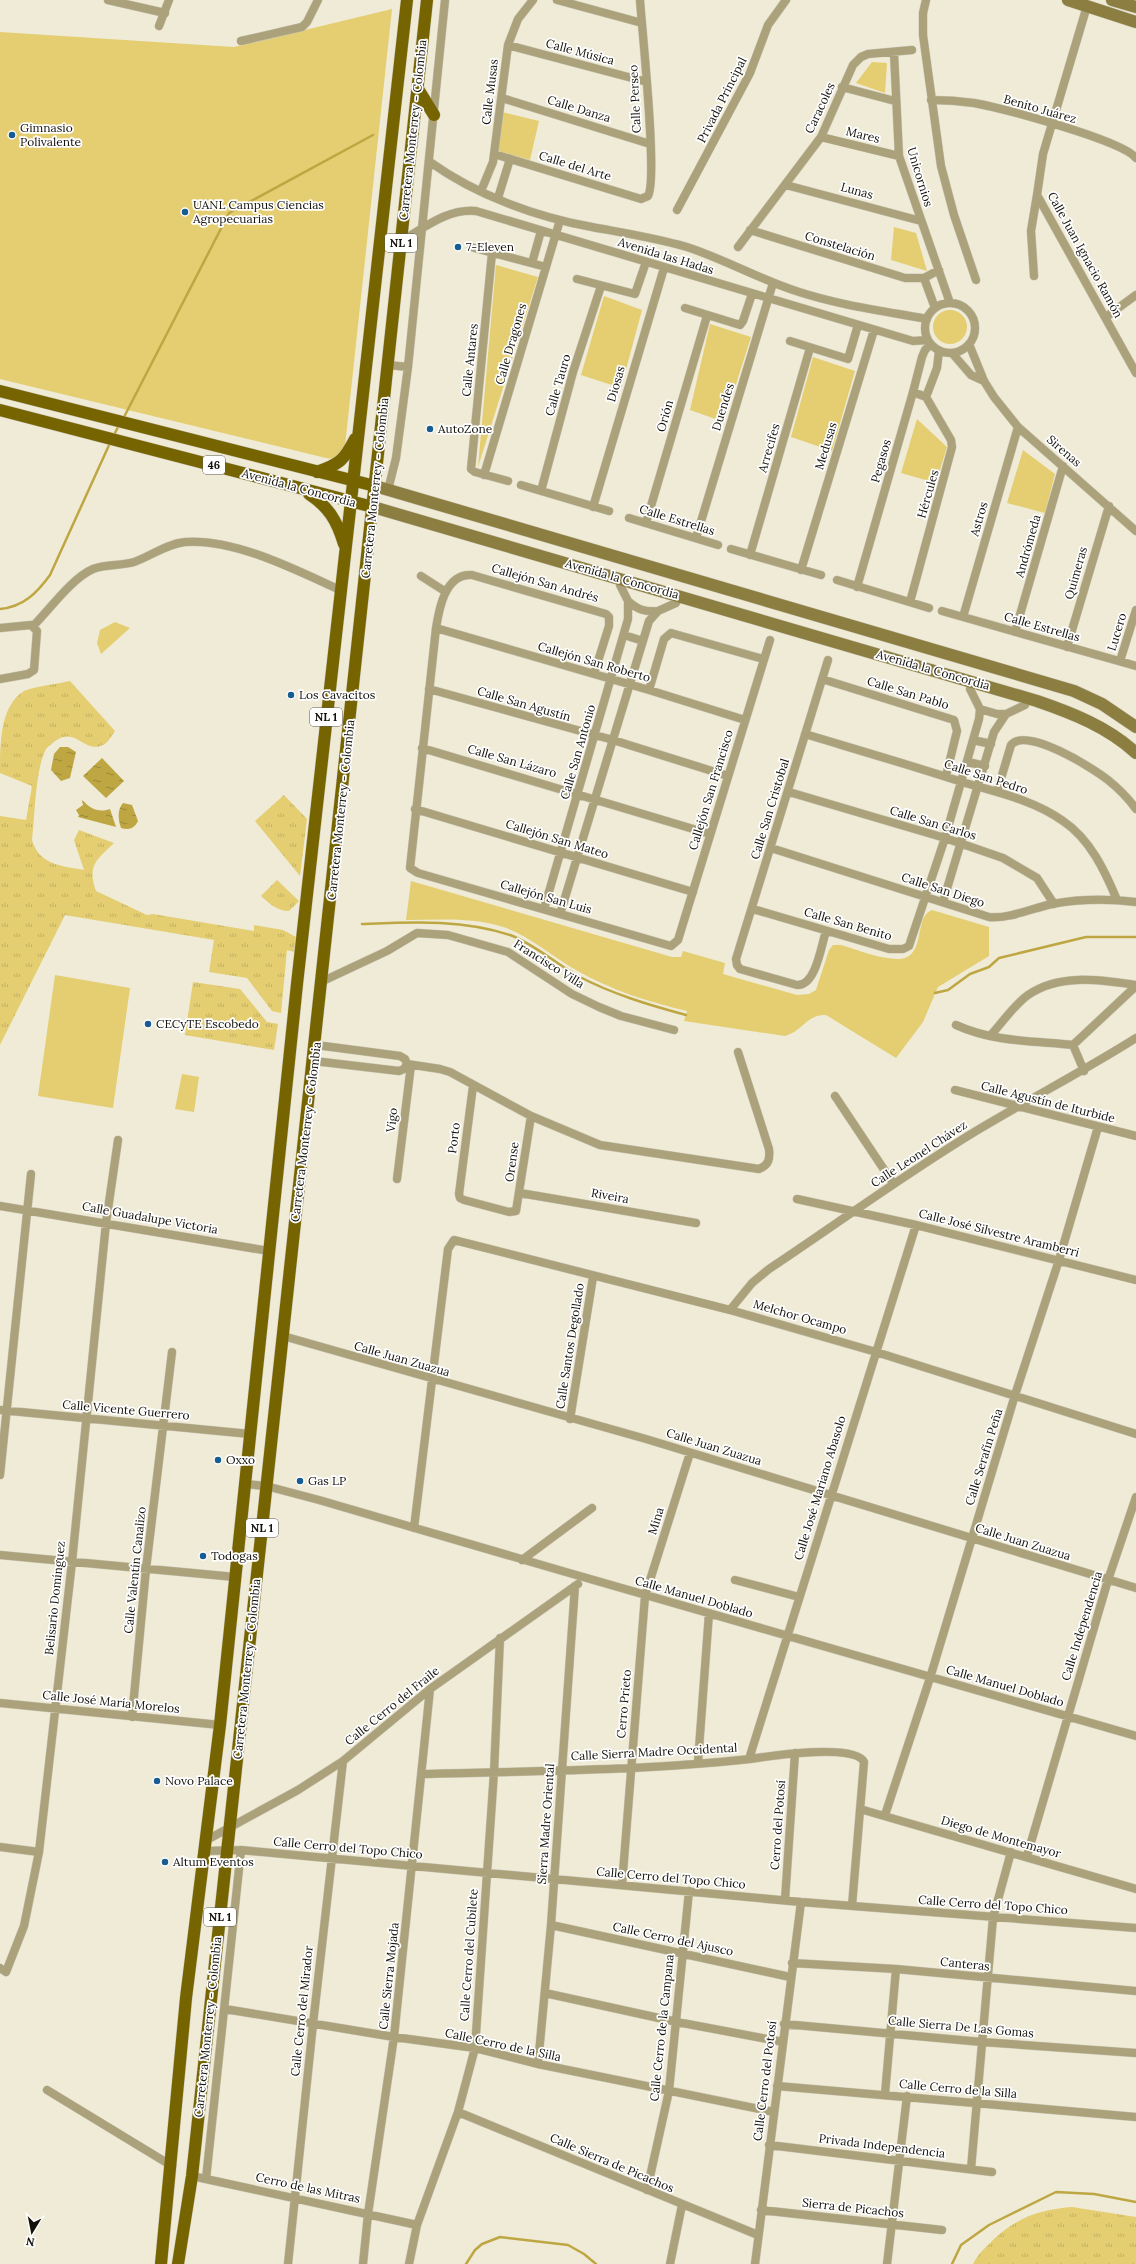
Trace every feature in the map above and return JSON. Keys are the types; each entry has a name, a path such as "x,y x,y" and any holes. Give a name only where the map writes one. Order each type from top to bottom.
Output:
{"main road":[{"name":"Carretera Monterrey - Colombia","path":"161,2264 172,2166 186,1998 220,1725 244,1484 340,590 354,481 407,0"},
{"name":"Carretera Monterrey - Colombia","path":"178,2264 192,2176 282,1336 323,981 427,0"},
{"path":"1068,0 1136,22"},
{"path":"1112,0 1136,7"},
{"path":"418,89 434,115"},
{"name":"Avenida la Concordia","path":"0,390 375,486 488,518 977,664 1074,691 1102,704 1136,727"},
{"name":"Avenida la Concordia","path":"0,410 373,507 1027,698 1085,720 1108,732 1136,753"},
{"path":"317,472 337,465 344,459 359,430"},
{"path":"299,487 322,503 333,514 345,548"},
{"path":"483,538 488,518"},
{"path":"621,579 626,559"},
{"path":"678,595 684,576"},
{"path":"972,682 977,664"},
{"path":"1027,698 1032,680"}],"street":[{"path":"108,0 165,13"},
{"path":"159,26 169,0"},
{"path":"241,41 302,27 307,22 318,0"},
{"path":"388,490 396,458 408,367 430,162 445,0"},
{"name":"Calle Musas","path":"481,191 491,170 494,154 508,45 518,19 533,0"},
{"path":"557,0 642,24"},
{"name":"Calle Perseo","path":"640,0 647,82 650,144 651,187 648,196"},
{"name":"Privada Principal","path":"677,210 750,73 768,25 786,0"},
{"path":"926,0 923,13 923,34 931,100 946,185 976,280"},
{"name":"Calle Juan Ignacio Ramón","path":"1087,6 1052,124 1040,170 1037,194 1136,373"},
{"name":"Calle Música","path":"508,45 647,82"},
{"name":"Caracoles","path":"738,246 786,185 821,136 853,65 861,57 868,54 894,53 912,50"},
{"name":"Unicornios","path":"894,53 895,101 899,156 950,303"},
{"path":"842,87 895,101"},
{"name":"Calle Danza","path":"502,98 650,144"},
{"name":"Benito Juárez","path":"931,100 975,104 1052,124 1119,146 1135,154"},
{"name":"Mares","path":"821,136 899,156"},
{"name":"Calle del Arte","path":"494,154 641,199 648,196"},
{"path":"498,198 510,160"},
{"name":"Avenida las Hadas","path":"430,162 448,174 481,191 560,220 653,238 686,247 728,262 773,283 844,304 927,319"},
{"name":"Lunas","path":"786,185 921,221"},
{"path":"1034,276 1031,231 1037,194"},
{"name":"Avenida las Hadas","path":"401,241 446,215 467,210 476,211 874,330 913,341 929,342"},
{"name":"Calle Dragones","path":"484,475 560,220"},
{"name":"Constelación","path":"750,230 904,278 924,278 939,270"},
{"path":"532,263 541,231"},
{"path":"471,247 546,267"},
{"name":"Calle Antares","path":"484,475 472,472 471,469 492,253"},
{"path":"577,279 635,294 646,262"},
{"name":"Diosas","path":"592,507 664,268"},
{"path":"924,278 935,308"},
{"name":"Duendes","path":"696,538 773,283"},
{"name":"Calle Tauro","path":"541,491 573,372 601,286"},
{"path":"685,308 740,325 743,321 752,294"},
{"path":"1106,317 1136,295"},
{"path":"950,303 961,306 970,313 974,323 974,334 969,344 962,350 952,353 939,351 929,342 925,333 927,319 935,308 950,303"},
{"name":"Orión","path":"646,523 707,316"},
{"path":"790,342 848,359 858,325"},
{"name":"Medusas","path":"801,570 874,330"},
{"name":"Pegasos","path":"857,587 923,353 929,342"},
{"name":"Sirenas","path":"969,344 984,381 994,398 1018,427 1136,531"},
{"name":"Arrecifes","path":"750,555 810,348"},
{"path":"913,392 926,397 935,375 939,351"},
{"name":"Sirenas","path":"952,353 970,375 984,381"},
{"path":"388,365 408,367"},
{"name":"Hércules","path":"910,602 952,447 951,440 926,397"},
{"name":"Astros","path":"963,617 1018,427"},
{"name":"Andrómeda","path":"1015,632 1063,466"},
{"path":"484,475 508,481"},
{"path":"521,485 609,511"},
{"name":"Quimeras","path":"1067,647 1109,506"},
{"name":"Calle Estrellas","path":"629,518 718,545"},
{"path":"0,628 34,625 81,575 94,569 136,561 165,547 184,542 206,542 247,552 276,562 340,590"},
{"path":"731,549 821,575"},
{"name":"Callejón San Andrés","path":"446,592 462,576 472,575 606,614 609,617 609,626 594,674"},
{"path":"415,809 439,605 446,592 421,576"},
{"name":"Calle San Antonio","path":"544,909 579,793 629,616 628,601 620,586 621,579"},
{"path":"836,580 929,608"},
{"path":"560,914 649,621 658,612 676,602 678,595"},
{"path":"628,601 636,609 646,612 658,612"},
{"name":"Lucero","path":"1120,661 1136,610"},
{"name":"Calle Estrellas","path":"942,611 1136,666"},
{"path":"0,679 28,674 34,670 37,631 34,625"},
{"name":"Callejón San Roberto","path":"436,628 629,684 745,720"},
{"path":"649,690 664,639 671,632 763,659"},
{"path":"624,634 643,641"},
{"name":"Callejón San Francisco","path":"673,945 678,940 770,640"},
{"name":"Calle San Cristobal","path":"826,931 813,976 808,982 798,985 740,968 737,965 736,958 789,792 828,660"},
{"name":"Calle San Pablo","path":"822,679 954,720 958,731 946,776"},
{"path":"972,682 970,689 980,709 997,714 1006,714 1025,706 1027,698"},
{"name":"Calle San Agustín","path":"429,689 613,740 728,776"},
{"name":"Calle San Benito","path":"753,908 889,949 903,949 911,944 968,762 980,709"},
{"path":"943,902 997,725 1006,714"},
{"name":"Calle San Pedro","path":"806,734 997,792 1037,807 1064,821 1083,839 1097,858 1117,900"},
{"path":"997,792 1009,749 1014,741 1022,739 1047,746 1077,759 1107,779 1136,808"},
{"path":"973,740 991,744"},
{"name":"Calle San Lázaro","path":"422,748 596,798 710,834"},
{"path":"968,762 985,766"},
{"name":"Calle San Carlos","path":"789,792 945,838 1003,858 1026,870 1040,882 1054,904"},
{"name":"Callejón San Mateo","path":"415,809 692,892"},
{"name":"Callejón San Luis","path":"415,809 409,861 412,870 670,946 673,945"},
{"name":"Calle San Diego","path":"770,848 992,917 1054,904 1117,900 1136,902"},
{"name":"Francisco Villa","path":"323,981 387,951 417,933 448,935 508,952 572,994 599,1007 621,1016 674,1030"},
{"path":"990,1036 1027,996 1056,984 1092,979 1136,986"},
{"path":"956,1025 990,1036 1073,1045 1136,986"},
{"name":"Calle Leonel Chávez","path":"730,1310 752,1283 769,1269 855,1211 893,1183 1018,1106 1084,1071 1136,1038"},
{"path":"316,1045 402,1057 409,1064 440,1069 531,1116 608,1148 759,1169 769,1162 769,1149 738,1052"},
{"path":"1073,1045 1084,1071"},
{"path":"378,1069 380,1054"},
{"path":"314,1061 399,1071 404,1069 409,1064"},
{"name":"Vigo","path":"397,1179 409,1064"},
{"name":"Porto","path":"473,1086 459,1194 460,1198 509,1212 516,1211"},
{"name":"Calle Agustín de Iturbide","path":"955,1090 1136,1136"},
{"path":"835,1096 893,1183"},
{"name":"Orense","path":"516,1211 531,1116"},
{"name":"Calle Serafín Peña","path":"885,1815 930,1678 1015,1395 1059,1260 1098,1127"},
{"name":"Belisario Domínguez","path":"3,1970 24,1926 39,1852 72,1562 106,1223 118,1140"},
{"path":"0,1475 3,1411 31,1174"},
{"name":"Riveira","path":"520,1193 696,1223"},
{"name":"Calle José Silvestre Aramberri","path":"797,1199 916,1225 1136,1280"},
{"name":"Calle Guadalupe Victoria","path":"0,1206 269,1251"},
{"name":"Calle José Mariano Abasolo","path":"749,1759 830,1495 916,1225"},
{"name":"Melchor Ocampo","path":"433,1381 448,1249 453,1241 462,1241 593,1276 730,1310 876,1352 1136,1434"},
{"name":"Calle Santos Degollado","path":"570,1419 593,1276"},
{"name":"Calle Juan Zuazua","path":"282,1336 433,1381 690,1453 972,1540 1136,1588"},
{"name":"Calle Valentín Canalizo","path":"132,1717 146,1569 172,1352"},
{"path":"414,1528 433,1381"},
{"name":"Calle Vicente Guerrero","path":"3,1411 250,1434"},
{"name":"Mina","path":"645,1596 690,1453"},
{"name":"Calle Manuel Doblado","path":"244,1484 266,1486 645,1596 709,1613 786,1637 1136,1736"},
{"name":"Calle Independencia","path":"1027,1856 1108,1580 1136,1496"},
{"path":"522,1560 592,1508"},
{"path":"0,1555 235,1577"},
{"name":"Calle Cerro del Fraile","path":"204,1846 230,1827 298,1790 343,1761 430,1689 500,1638 575,1586 588,1579"},
{"path":"734,1580 799,1597"},
{"name":"Sierra Madre Oriental","path":"538,2064 555,1879 561,1769 575,1586"},
{"name":"Cerro Prieto","path":"622,1885 630,1767 645,1596"},
{"path":"698,1762 709,1613"},
{"name":"Calle Cerro del Cubilete","path":"409,2264 417,2225 458,2112 475,2048 494,1772 500,1638"},
{"name":"Calle Sierra Mojada","path":"363,2264 368,2214 394,2037 413,1866 430,1689"},
{"name":"Calle José María Morelos","path":"0,1702 55,1709 220,1725"},
{"name":"Calle Sierra Madre Occidental","path":"422,1774 630,1767 749,1759 795,1753 831,1752 862,1758 864,1762 860,1809"},
{"name":"Cerro del Potosí","path":"785,1900 795,1753"},
{"name":"Calle Cerro del Mirador","path":"288,2264 312,2024 343,1761"},
{"path":"852,1906 860,1809"},
{"name":"Diego de Montemayor","path":"860,1809 1027,1856 1136,1889"},
{"name":"Calle Cerro del Topo Chico","path":"204,1846 800,1902 1136,1928"},
{"path":"0,1847 39,1852"},
{"path":"206,2179 241,1850"},
{"path":"971,2169 993,1918 1011,1852"},
{"name":"Calle Cerro de la Campana","path":"647,2190 669,2091 689,1892"},
{"name":"Calle Cerro del Potosí","path":"755,2264 800,1902"},
{"name":"Calle Cerro del Ajusco","path":"551,1925 790,1977"},
{"name":"Canteras","path":"792,1963 896,1969 1136,1991"},
{"path":"885,2094 896,1969"},
{"path":"545,1993 677,2022 783,2042"},
{"name":"Calle Cerro de la Silla","path":"225,2009 394,2037 475,2048 538,2064 774,2112"},
{"name":"Calle Sierra De Las Gomas","path":"784,2024 982,2042 1136,2053"},
{"name":"Calle Cerro de la Silla","path":"777,2086 1136,2116"},
{"path":"46,2090 172,2166"},
{"path":"887,2264 907,2096"},
{"name":"Calle Sierra de Picachos","path":"458,2112 758,2235"},
{"name":"Privada Independencia","path":"769,2144 992,2172"},
{"name":"Cerro de las Mitras","path":"192,2176 417,2225"},
{"path":"670,2264 682,2205"},
{"name":"Sierra de Picachos","path":"761,2210 942,2230"}],"green space":[{"name":"UANL Campus Ciencias Agropecuarias","path":"392,9 345,446 340,454 333,458 326,458 0,379 0,32 234,47"},
{"path":"872,62 887,63 885,93 856,83"},
{"path":"502,112 539,121 530,160 498,151"},
{"path":"894,227 916,233 927,271 891,260"},
{"path":"496,265 538,277 478,467"},
{"path":"604,296 642,310 621,388 581,375"},
{"path":"947,310 953,310 957,311 964,317 967,327 966,334 960,341 953,344 947,344 943,343 936,337 933,330 933,324 934,320 940,313"},
{"path":"710,324 751,337 724,422 690,410"},
{"path":"813,357 855,371 832,451 791,437"},
{"path":"917,419 947,447 936,483 901,473"},
{"path":"1023,450 1055,474 1045,513 1007,503"},
{"path":"115,622 130,628 101,654 97,643 100,630"},
{"path":"70,681 115,731 107,743 96,747 85,744 74,738 62,737 46,749 42,758 36,793 32,840 35,848 40,855 52,863 84,870 74,840 79,830 114,843 102,854 93,869 92,875 96,891 147,915 153,914 254,931 254,925 283,930 296,937 294,952 287,950 281,1013 272,1011 247,978 209,972 214,940 65,915 0,1045 0,816 26,820 32,786 0,773 0,750 3,726 10,706 24,691 40,686"},
{"path":"284,795 307,819 300,876 255,821"},
{"path":"277,880 299,901 289,911 277,908 261,896"},
{"path":"411,881 672,957 681,957 683,951 725,963 723,974 797,995 809,994 816,990 829,950 833,945 841,945 884,958 898,959 907,957 913,952 926,914 932,910 989,927 989,956 938,987 923,1022 896,1058 826,1015 814,1017 791,1034 785,1036 684,1021 687,1011 658,1004 603,984 576,970 520,934 500,926 465,920 406,920"},
{"path":"55,975 130,988 113,1108 38,1096"},
{"path":"193,982 240,989 267,1022 278,1024 274,1050 185,1035"},
{"path":"182,1074 199,1077 194,1112 175,1109"},
{"path":"1072,2207 1136,2217 1136,2264 973,2264 979,2254 993,2240 1020,2220 1049,2210"}],"water":[{"path":"60,747 68,747 76,752 70,778 61,781 51,770 54,754"},
{"path":"102,758 124,781 106,798 83,776"},
{"path":"82,800 88,806 98,810 102,811 110,809 116,827 78,817 79,815 76,810 83,805"},
{"path":"123,803 132,805 138,821 135,826 131,828 121,828 119,815"}],"waterway":[{"path":"123,419 229,213 373,135"},
{"path":"113,437 119,425"},
{"path":"0,609 16,605 29,598 40,588 50,575 110,443"},
{"path":"362,924 418,922 455,924 474,926 510,935 536,948 578,976 617,994 686,1015"},
{"path":"935,993 948,990 970,974 989,967 999,958 1086,937 1136,937"},
{"path":"952,2264 961,2245 989,2225 1056,2192 1094,2194 1136,2202"},
{"path":"466,2264 475,2250 482,2244 500,2237 568,2245 584,2254 596,2264"}],"place":[{"name":"Gimnasio Polivalente","path":"12,135"},
{"name":"UANL Campus Ciencias Agropecuarias","path":"185,212"},
{"name":"7-Eleven","path":"458,247"},
{"name":"AutoZone","path":"430,429"},
{"name":"Los Cavacitos","path":"291,695"},
{"name":"CECyTE Escobedo","path":"148,1024"},
{"name":"Oxxo","path":"218,1460"},
{"name":"Gas LP","path":"300,1481"},
{"name":"Todogas","path":"203,1556"},
{"name":"Novo Palace","path":"157,1781"},
{"name":"Altum Eventos","path":"165,1862"}]}
